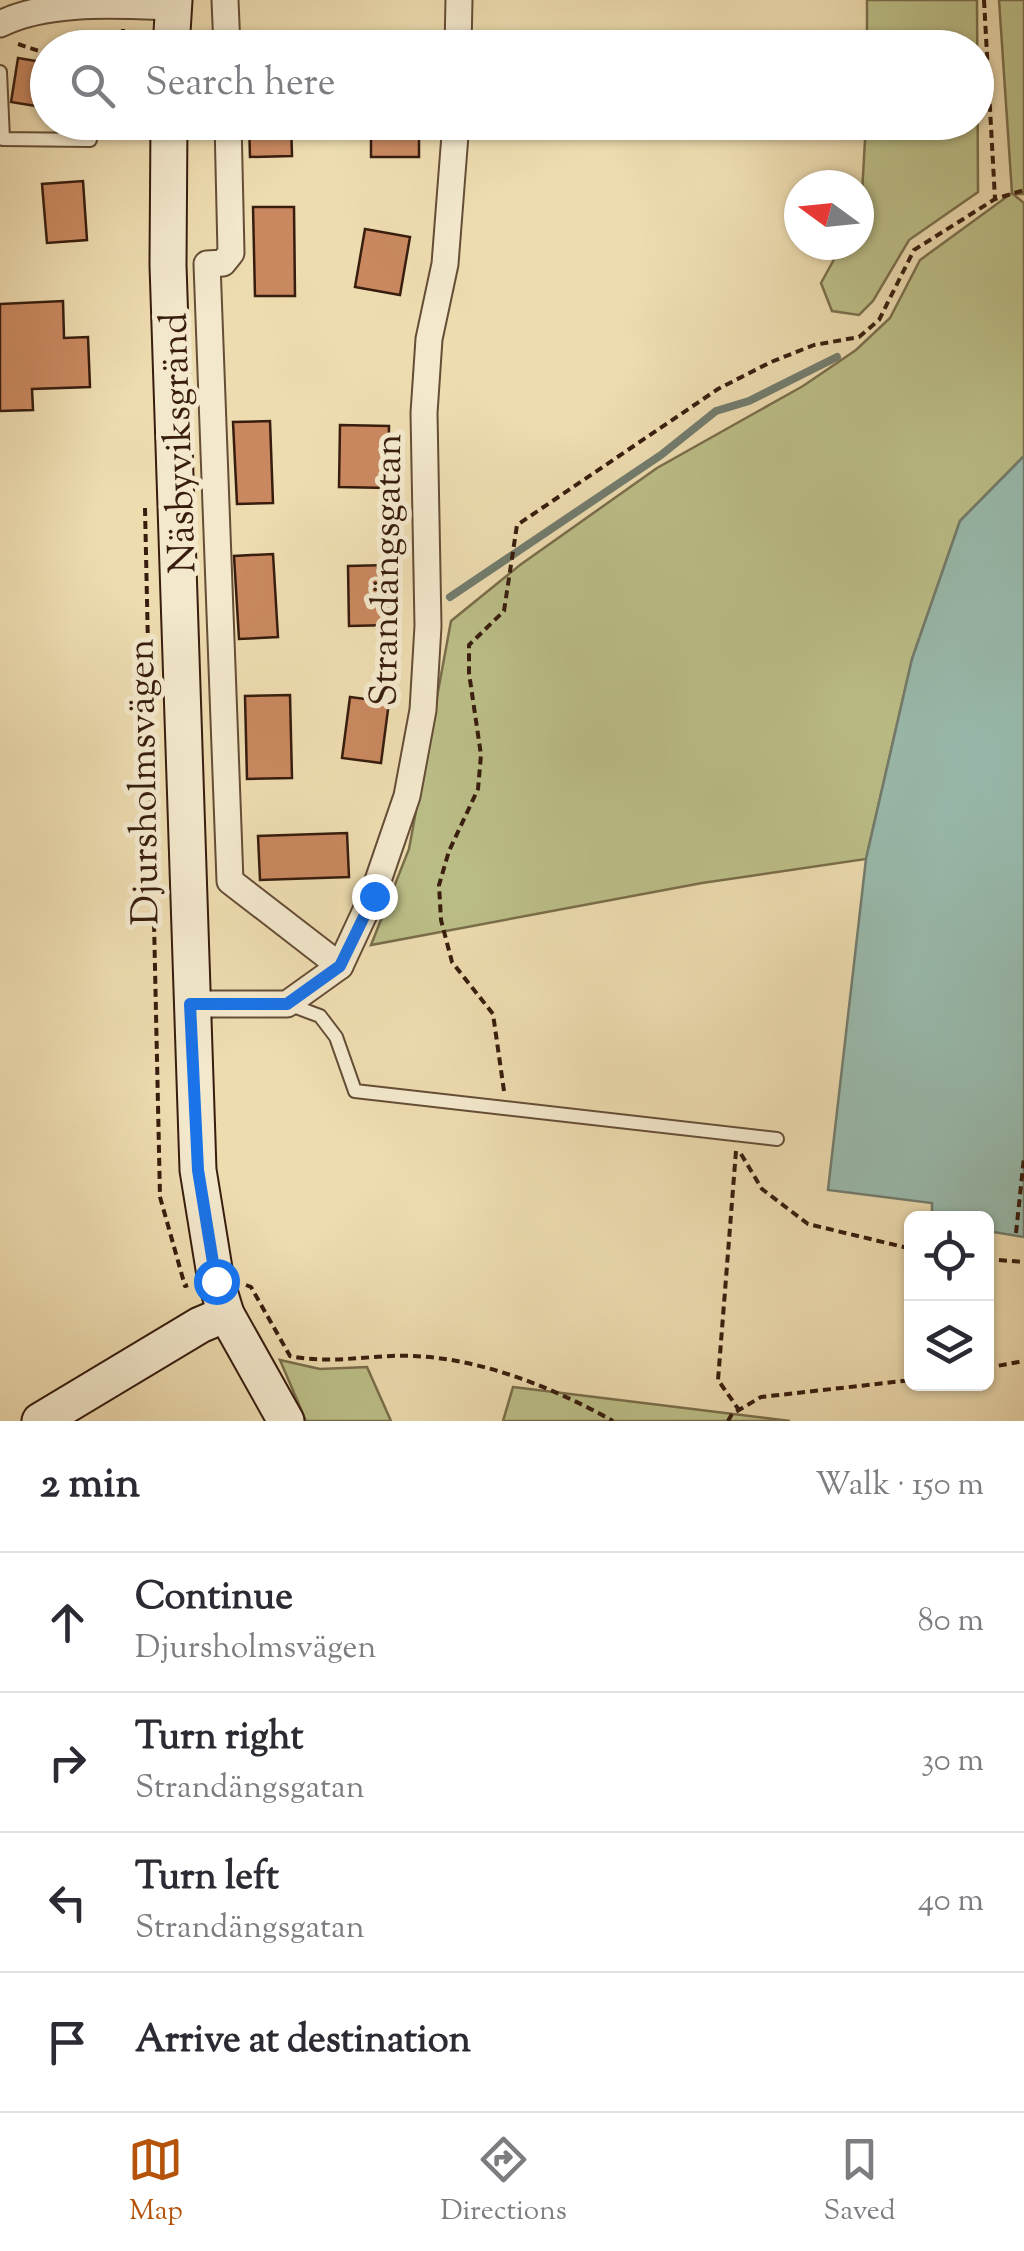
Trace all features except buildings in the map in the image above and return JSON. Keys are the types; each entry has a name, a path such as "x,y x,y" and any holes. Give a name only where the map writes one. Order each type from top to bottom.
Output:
{"street":[{"path":"225,0 226,30"},
{"path":"458,30 459,0"},
{"path":"15,12 69,4 173,3 172,30"},
{"name":"Djursholmsvägen","path":"170,140 185,265 190,1004 198,1170 221,1297 286,1421"},
{"name":"Näsbyviksgränd","path":"228,140 231,252 223,263 185,265 230,881 340,966"},
{"name":"Strandängsgatan","path":"287,1004 340,966 374,896 407,796 423,710 428,626 424,413 429,339 445,264 455,140"},
{"path":"190,1004 287,1004"},
{"path":"40,1421 200,1325 221,1297"}],"lane":[{"path":"0,72 3,139 30,139"},
{"path":"287,1004 320,1016 336,1037 355,1091 776,1138"}],"path":[{"path":"984,0 986,30"},
{"path":"991,140 994,199"},
{"path":"506,1108 493,1014 452,962 443,934 439,885 449,852 478,789 481,755 469,674 469,645 504,611 517,526 718,390 814,345 859,337 879,320 914,250 994,199 1024,190"},
{"path":"739,1410 718,1380 736,1146 762,1189 808,1224 904,1247"},
{"path":"1016,1233 1024,1157"},
{"path":"994,1260 1024,1262"},
{"path":"221,1297 236,1280 251,1287 290,1356 316,1361 414,1356 464,1364 525,1379 613,1421"},
{"path":"994,1367 1024,1361"},
{"path":"728,1421 761,1397 904,1381"}],"green space":[{"path":"867,0 977,0 977,30 867,30"},
{"path":"999,0 1024,0 1024,194 1013,194 1024,203 1024,456 960,521 912,659 866,859 702,883 371,945 409,849 451,621 520,565 657,468 803,386 856,350 890,318 920,260 1012,193"},
{"path":"865,140 978,140 978,192 909,240 873,301 859,315 832,311 821,283 834,260 874,260 874,170 863,170"},
{"path":"280,1360 320,1369 367,1367 391,1421 306,1421"},
{"path":"513,1387 790,1421 503,1421"}],"shaded area":[{"path":"1024,456 1024,1237 994,1232 994,1211 932,1211 932,1203 828,1190 866,859 912,659 960,521"}],"waterway":[{"path":"450,597 661,455 716,411 749,401 837,357"}],"route":[{"path":"216,1281 198,1170 190,1004 287,1004 340,966 374,896"}]}
